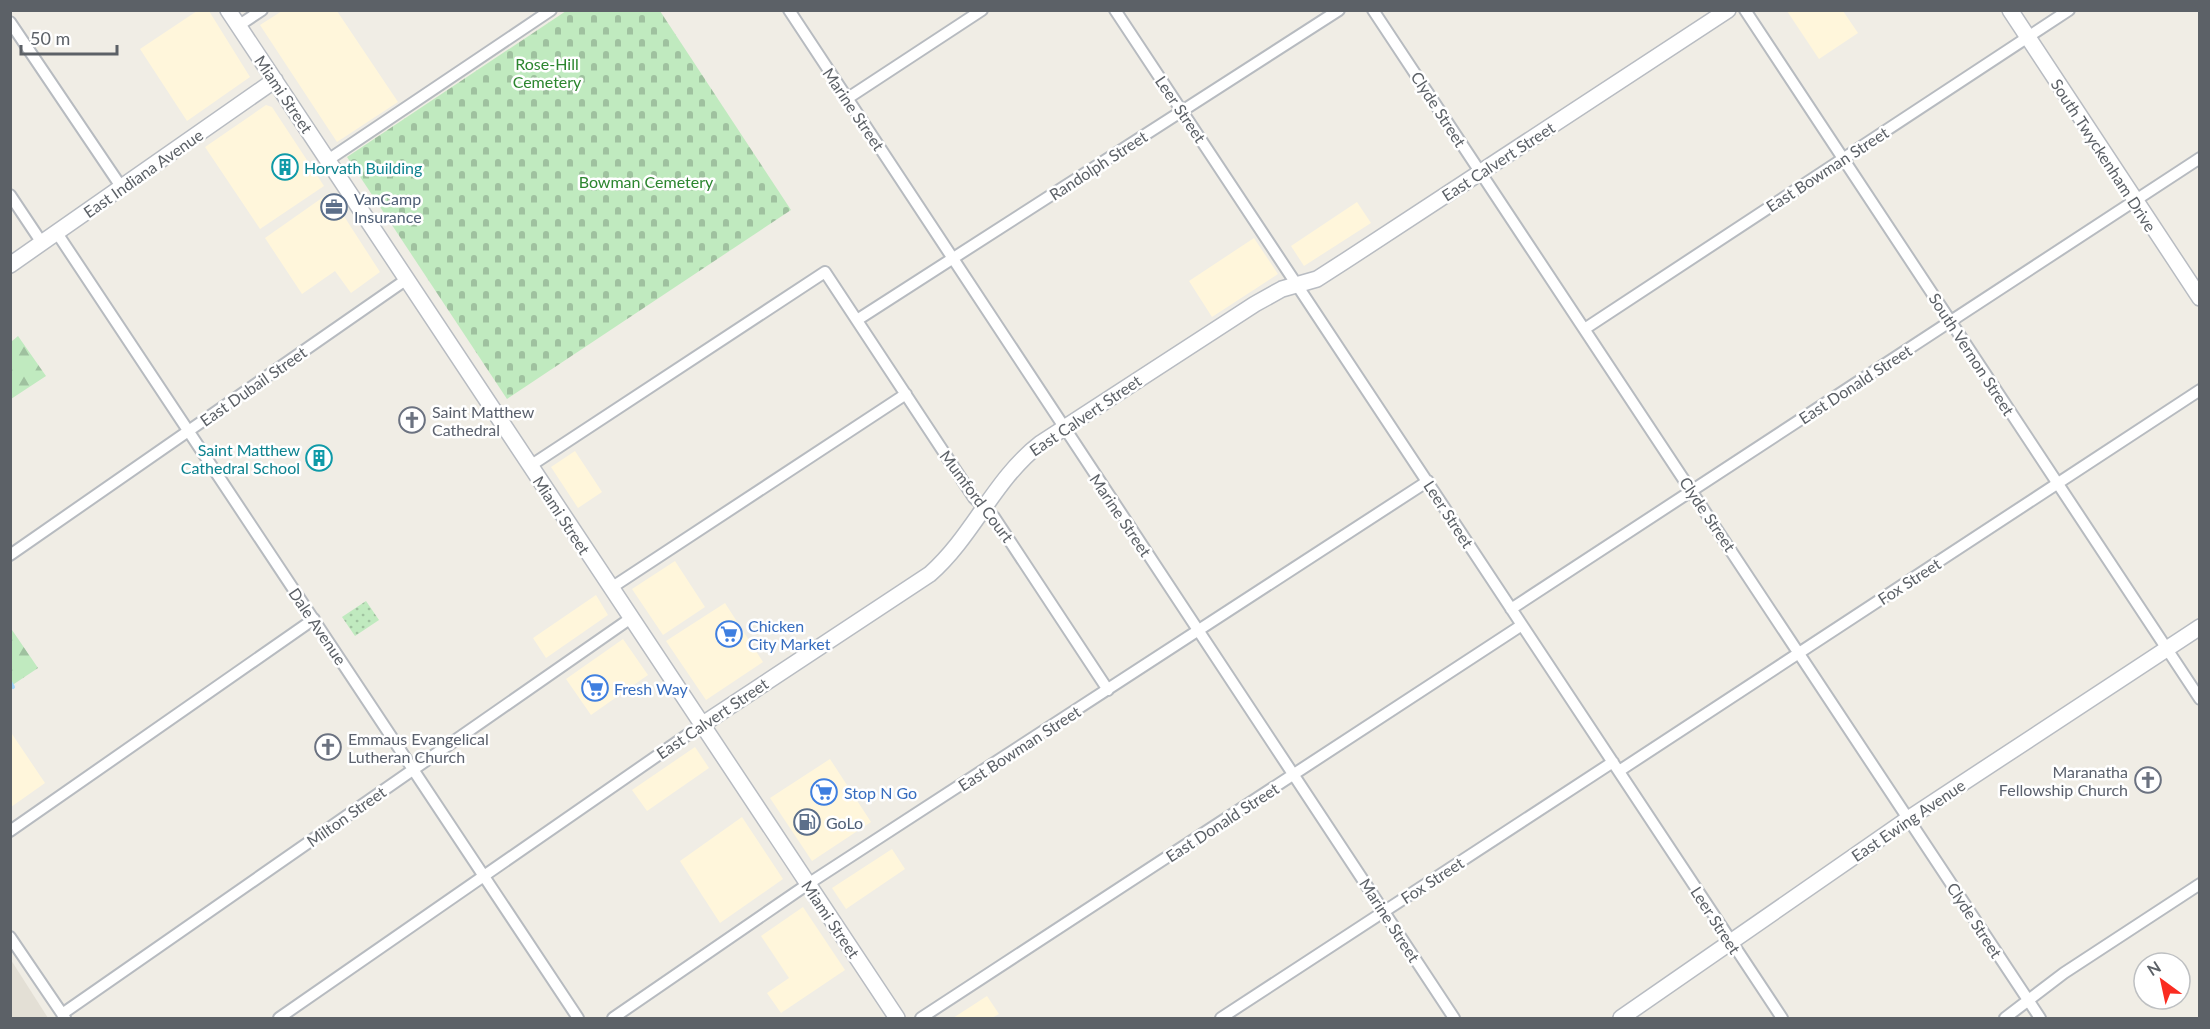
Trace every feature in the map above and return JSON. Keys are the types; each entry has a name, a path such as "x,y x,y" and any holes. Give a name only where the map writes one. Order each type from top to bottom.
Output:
{"street":[{"name":"Miami Street","path":"228,10 897,1018"},
{"path":"238,26 262,10"},
{"path":"328,160 551,10"},
{"name":"Marine Street","path":"789,10 1455,1018"},
{"path":"848,98 982,10"},
{"name":"Leer Street","path":"1115,10 1782,1018"},
{"name":"Randolph Street","path":"857,320 1339,10"},
{"name":"Clyde Street","path":"1373,10 1586,328 2040,1018"},
{"name":"South Vernon Street","path":"1745,10 2199,699"},
{"name":"South Twyckenham Drive","path":"2010,10 2199,298"},
{"name":"East Bowman Street","path":"1586,328 2069,10"},
{"name":"East Calvert Street","path":"279,1018 702,724 930,574 960,544 1014,466 1041,443 1255,304 1282,289 1299,286 1327,273 1724,12"},
{"path":"10,22 122,188"},
{"name":"East Indiana Avenue","path":"10,265 275,80"},
{"name":"East Donald Street","path":"1511,609 2199,158"},
{"path":"10,195 42,243"},
{"name":"Dale Avenue","path":"57,233 578,1018"},
{"name":"Mumford Court","path":"530,465 825,272 974,498 1000,526 1108,690"},
{"name":"East Dubail Street","path":"10,555 407,279"},
{"name":"Fox Street","path":"1221,1018 1384,912 1799,653 2199,390"},
{"path":"611,588 906,394"},
{"name":"East Bowman Street","path":"613,1018 808,884 1428,481"},
{"name":"Milton Street","path":"63,1016 412,769 631,618"},
{"path":"10,831 314,619"},
{"name":"East Donald Street","path":"921,1018 1522,625"},
{"name":"East Ewing Avenue","path":"1621,1018 1908,819 2199,627"},
{"path":"2005,1018 2064,973 2199,884"},
{"path":"10,937 63,1016"}],"shaded area":[{"path":"197,11 209,11 250,77 187,121 140,49"},
{"path":"282,11 337,11 398,102 337,142 260,25"},
{"path":"1787,11 1843,11 1858,33 1819,59"},
{"path":"266,105 272,107 324,186 260,229 205,147"},
{"path":"329,193 380,272 351,293 335,271 302,294 265,238"},
{"path":"1357,202 1371,223 1304,266 1291,246"},
{"path":"1254,238 1278,274 1212,317 1189,281"},
{"path":"575,451 602,492 578,508 551,467"},
{"path":"675,561 705,607 663,635 632,589"},
{"path":"596,595 608,615 546,658 533,638"},
{"path":"725,603 763,662 706,700 666,641"},
{"path":"623,639 648,675 591,715 566,679"},
{"path":"10,731 45,783 11,807 10,807"},
{"path":"695,747 709,768 647,811 632,790"},
{"path":"830,759 871,822 812,861 770,798"},
{"path":"742,817 783,879 720,923 680,861"},
{"path":"892,849 905,869 846,909 832,888"},
{"path":"803,907 845,970 781,1013 767,993 789,978 761,936"},
{"path":"11,960 48,1018 11,1018"},
{"path":"987,996 999,1014 992,1018 953,1018"}],"green space":[{"name":"Bowman Cemetery","path":"566,11 660,11 791,210 507,399 347,157"},
{"path":"18,336 46,376 11,399 11,342"},
{"path":"366,601 379,620 355,636 342,617"},
{"path":"10,627 38,668 11,686 10,686"}],"waterway":[{"path":"10,682 13,687"}],"place":[{"name":"Horvath Building","path":"285,167"},
{"name":"VanCamp Insurance","path":"334,207"},
{"name":"Saint Matthew Cathedral","path":"412,420"},
{"name":"Saint Matthew Cathedral School","path":"319,458"},
{"name":"Chicken City Market","path":"729,634"},
{"name":"Fresh Way","path":"595,688"},
{"name":"Emmaus Evangelical Lutheran Church","path":"328,747"},
{"name":"Maranatha Fellowship Church","path":"2148,780"},
{"name":"Stop N Go","path":"824,792"},
{"name":"GoLo","path":"807,822"}],"park label":[{"name":"Rose-Hill Cemetery","path":"547,72"}]}
